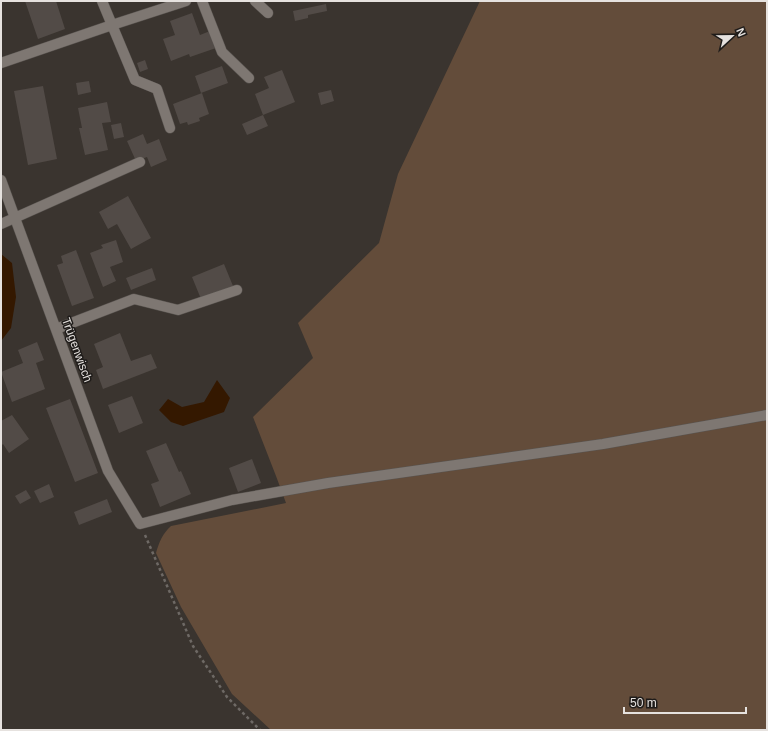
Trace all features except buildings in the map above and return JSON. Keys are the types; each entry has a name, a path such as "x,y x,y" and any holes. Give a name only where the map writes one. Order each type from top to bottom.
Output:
{"street":[{"path":"102,1 136,80 157,89 170,128"},
{"path":"1,63 186,1"},
{"path":"202,1 222,52 249,78"},
{"path":"255,1 268,13"},
{"path":"1,224 140,162"},
{"name":"Trügenwisch","path":"1,180 108,471 140,524"},
{"path":"56,329 134,299 178,310 237,290"},
{"path":"140,524 232,500 328,483 603,444 767,415"}],"path":[{"path":"140,524 193,646 227,697 260,730"}],"shaded area":[{"path":"480,1 767,1 767,730 271,730 232,694 181,607 156,553 158,545 171,526 286,503 253,417 313,358 298,323 379,243 398,174"},
{"path":"1,254 12,263 16,297 11,328 1,341"},
{"path":"217,380 230,398 224,412 183,426 171,422 159,410 168,399 182,407 204,402"}]}
